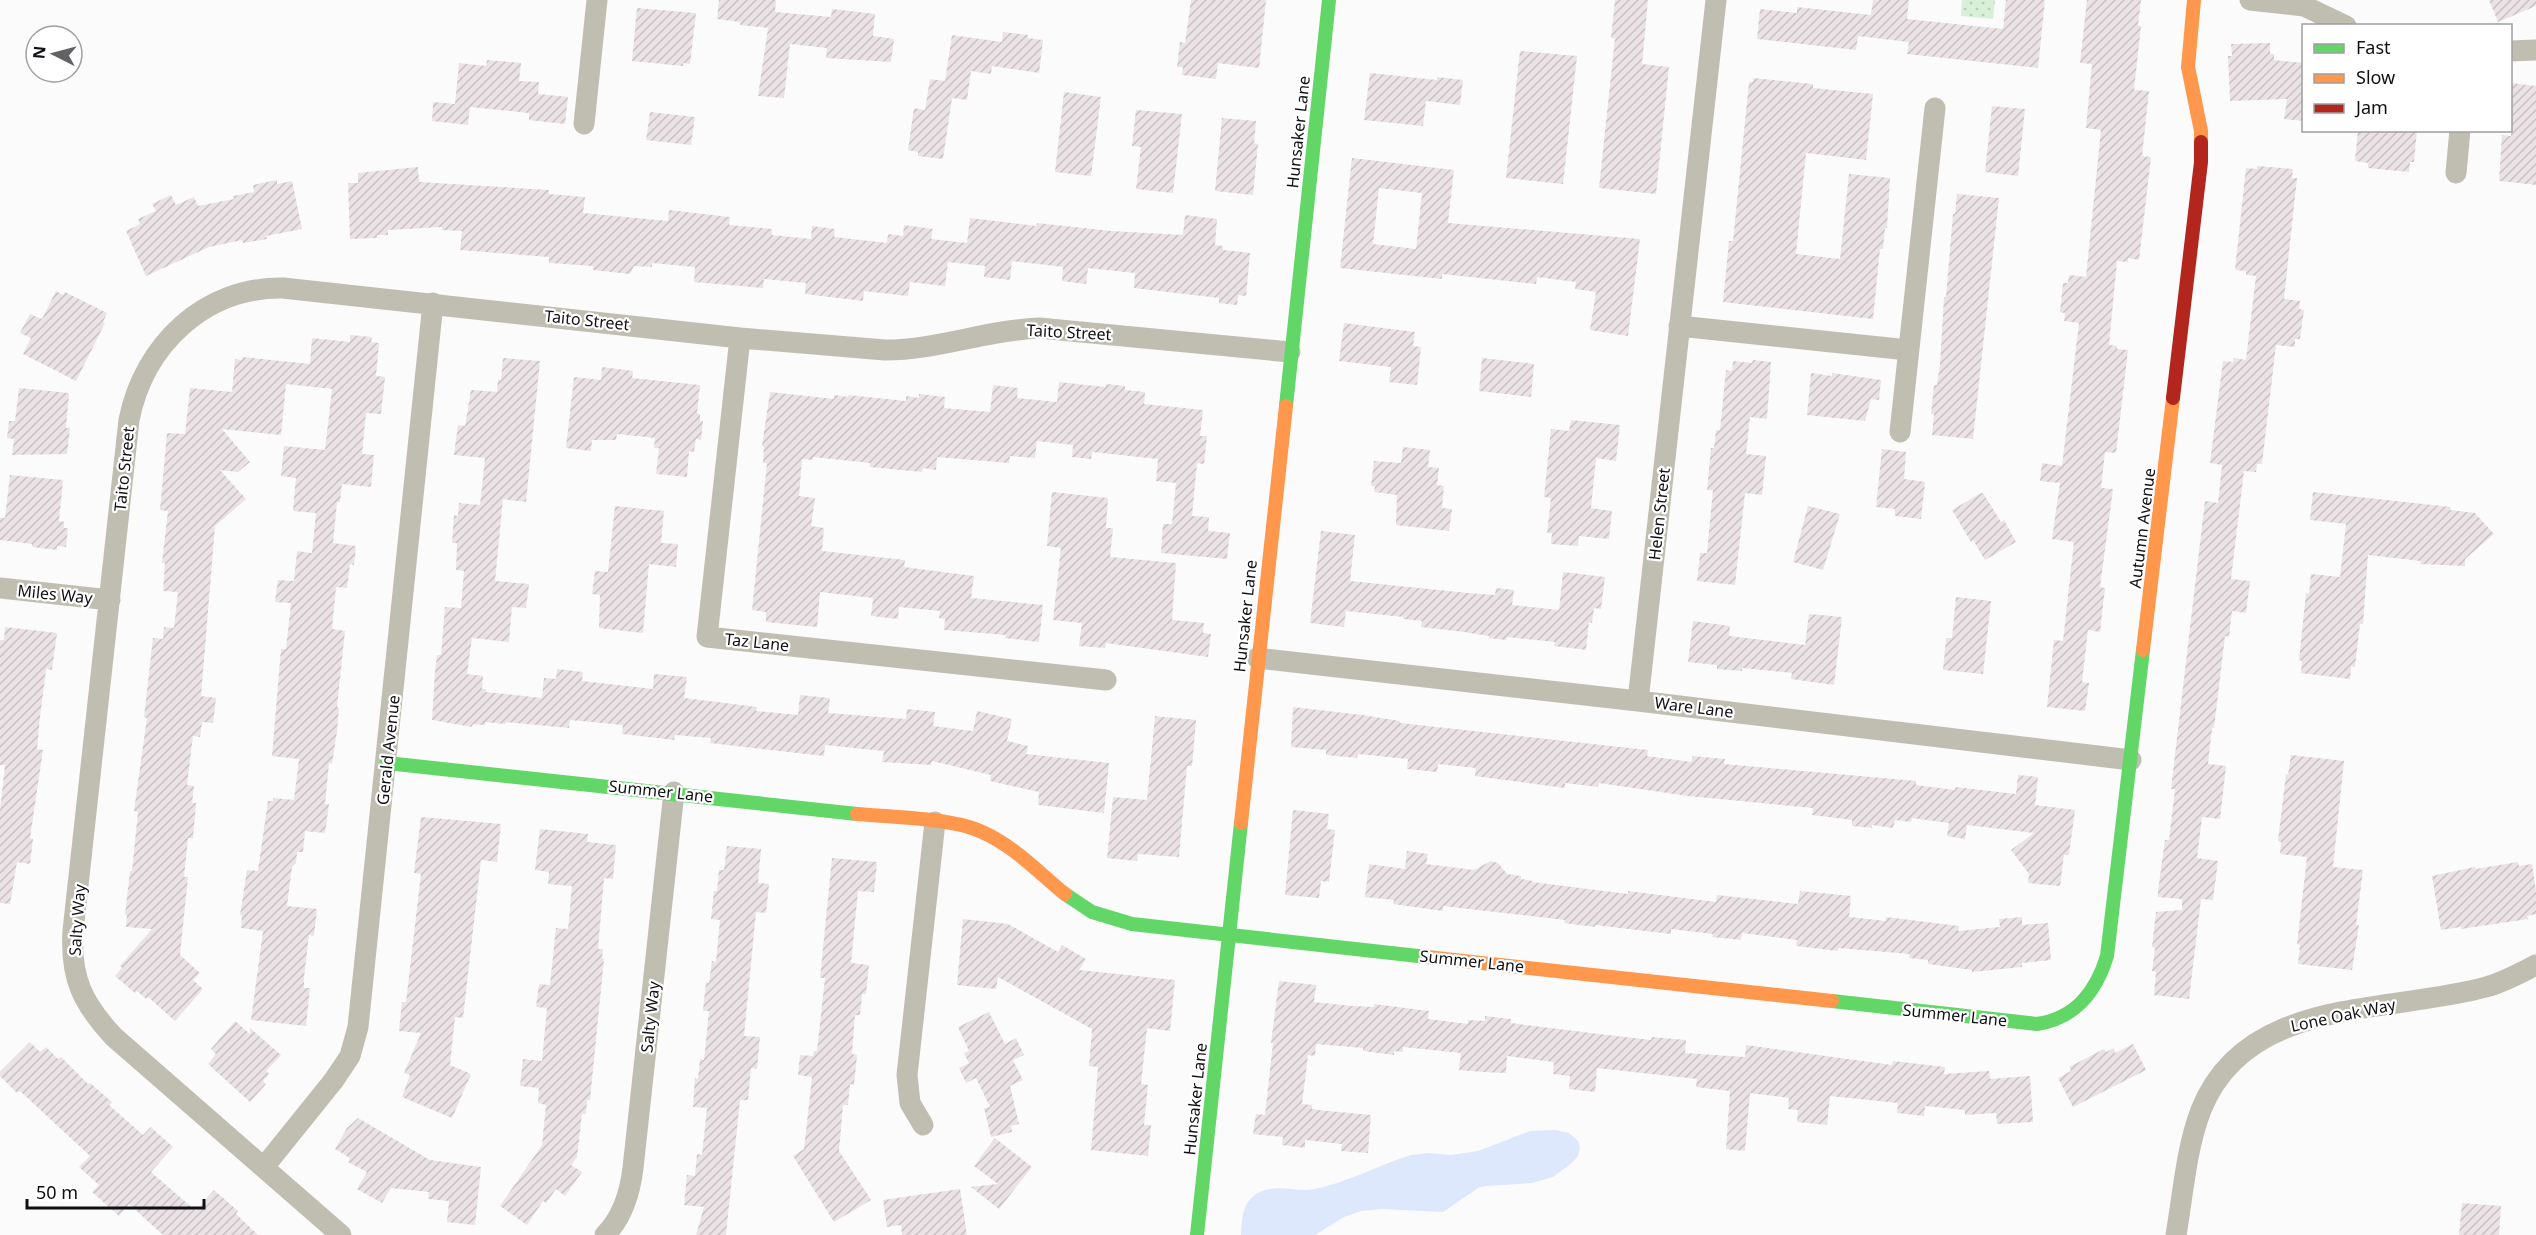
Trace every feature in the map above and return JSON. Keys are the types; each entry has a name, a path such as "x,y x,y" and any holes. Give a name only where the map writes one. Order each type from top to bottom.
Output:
{"street":[{"path":"584,124 597,0"},
{"name":"Hunsaker Lane","path":"1197,1235 1329,0"},
{"name":"Helen Street","path":"1638,701 1716,0"},
{"name":"Autumn Avenue","path":"2037,1024 2055,1021 2074,1011 2095,988 2104,967 2131,760 2201,162 2201,131 2188,67 2194,0"},
{"path":"2250,0 2304,6 2342,24"},
{"path":"2512,51 2536,50"},
{"path":"1900,432 1935,108"},
{"path":"2456,173 2460,132"},
{"name":"Taito Street","path":"110,600 129,420 133,400 147,367 168,339 193,318 233,295 265,288 433,303 740,338 895,350 1001,330 1052,328 1290,352"},
{"name":"Gerald Avenue","path":"264,1167 334,1080 350,1056 358,1027 433,303"},
{"path":"1679,326 1908,350"},
{"name":"Taz Lane","path":"740,338 707,637 1106,680"},
{"name":"Miles Way","path":"0,588 110,600"},
{"name":"Salty Way","path":"110,600 74,931 74,969 83,997 92,1012 114,1037 341,1235"},
{"name":"Ware Lane","path":"1257,658 2131,760"},
{"name":"Summer Lane","path":"387,763 674,792 963,825 995,837 1015,851 1067,896 1099,914 1132,924 2037,1024"},
{"name":"Salty Way","path":"605,1235 623,1208 632,1179 674,792"},
{"path":"923,1125 910,1103 907,1075 934,822"},
{"name":"Lone Oak Way","path":"2176,1235 2192,1146 2201,1111 2218,1078 2238,1055 2251,1045 2291,1025 2484,987 2536,965"}],"green space":[{"path":"1962,0 1995,0 1993,19 1961,16"}],"water":[{"path":"1556,1130 1569,1133 1578,1141 1580,1148 1578,1156 1572,1163 1553,1177 1532,1183 1478,1188 1443,1212 1381,1209 1361,1211 1344,1217 1315,1235 1241,1235 1245,1207 1251,1198 1263,1191 1278,1188 1315,1189 1411,1155 1428,1153 1451,1155 1478,1151 1530,1131"}],"building":[{"path":"719,0 776,0 775,12 831,17 832,9 875,14 873,36 894,39 891,62 826,58 827,48 790,44 784,98 758,96 768,28 740,25 740,22 717,19"},
{"path":"1191,0 1266,0 1259,68 1218,63 1216,79 1182,75 1183,67 1177,67 1180,42 1185,43"},
{"path":"1615,0 1648,0 1642,64 1669,67 1656,194 1599,188 1615,38 1611,38"},
{"path":"1873,0 1909,0 1907,19 2003,29 2006,0 2045,0 2038,68 1907,54 1909,42 1858,36 1856,50 1757,39 1760,9 1797,13 1797,7 1871,15"},
{"path":"2087,0 2141,0 2138,26 2141,26 2134,90 2149,91 2142,156 2151,157 2139,260 2128,258 2128,262 2117,261 2109,345 2117,346 2117,349 2128,350 2116,453 2105,452 2101,488 2113,489 2100,587 2105,588 2100,632 2088,630 2082,682 2089,683 2085,711 2047,707 2054,640 2063,641 2074,542 2052,539 2060,483 2040,481 2042,463 2062,466 2079,323 2064,321 2065,313 2060,312 2063,283 2068,283 2069,275 2086,277 2101,130 2086,128 2092,64 2080,63"},
{"path":"2489,0 2536,0 2536,6 2498,22"},
{"path":"637,8 696,13 690,64 683,63 683,66 632,61"},
{"path":"1003,32 1028,35 1028,38 1043,40 1039,73 992,66 991,74 971,71 967,100 952,98 943,159 918,156 918,152 908,150 914,108 925,110 930,79 945,81 952,35 1002,42"},
{"path":"2270,43 2270,54 2274,54 2274,60 2302,63 2302,121 2284,119 2287,99 2230,101 2228,56 2232,56 2231,44"},
{"path":"1520,51 1577,56 1563,184 1506,178"},
{"path":"487,60 521,63 519,81 539,82 538,94 568,97 565,124 529,120 529,113 470,107 468,125 432,121 433,102 455,104 459,63 486,66"},
{"path":"1370,73 1437,80 1437,77 1463,80 1460,105 1426,101 1423,126 1364,120"},
{"path":"1753,78 1813,84 1813,88 1873,94 1866,160 1806,153 1796,254 1840,259 1849,174 1890,178 1887,228 1885,228 1883,249 1880,249 1873,319 1723,302 1729,241 1733,241 1749,82 1753,82"},
{"path":"2512,83 2536,86 2536,185 2499,181 2502,135 2511,136"},
{"path":"1064,92 1101,97 1091,176 1055,172"},
{"path":"1992,106 2025,109 2018,176 1985,172"},
{"path":"1136,110 1182,114 1173,193 1136,189 1141,147 1132,146"},
{"path":"650,112 695,117 691,145 646,140"},
{"path":"1222,118 1256,121 1254,143 1258,144 1253,195 1215,191"},
{"path":"2358,132 2417,132 2414,162 2410,162 2409,172 2368,168 2368,163 2355,161"},
{"path":"1352,158 1454,170 1448,223 1640,239 1628,336 1590,330 1596,292 1575,289 1576,282 1537,277 1536,284 1442,274 1442,279 1340,268","holes":["1379,188 1422,193 1416,249 1373,244"]},
{"path":"2257,166 2293,169 2292,178 2297,178 2284,299 2300,301 2299,309 2304,310 2300,339 2295,339 2295,347 2276,345 2262,464 2257,464 2256,472 2244,471 2231,579 2250,581 2246,613 2232,611 2229,637 2225,636 2208,764 2226,766 2220,819 2202,817 2197,858 2218,861 2213,900 2201,899 2189,999 2154,995 2156,972 2152,971 2155,948 2152,947 2156,912 2182,910 2182,899 2158,897 2158,891 2165,840 2169,840 2175,789 2171,789 2205,501 2218,503 2222,465 2210,463 2223,361 2233,362 2234,358 2246,360 2256,276 2246,275 2246,271 2235,270 2246,168 2257,169"},
{"path":"418,167 419,182 549,190 549,194 585,197 583,213 668,221 669,210 730,217 729,225 772,229 772,235 811,239 812,226 835,229 834,237 887,243 888,234 903,236 904,225 933,229 931,239 967,243 970,218 1036,226 1037,223 1111,231 1183,235 1185,215 1217,219 1215,245 1223,246 1223,250 1250,253 1246,296 1238,295 1237,305 1219,303 1219,298 1134,288 1135,273 1088,268 1086,284 1062,281 1063,267 1012,261 1010,280 984,277 985,266 948,262 945,286 910,282 908,296 864,291 863,301 805,294 806,283 764,279 763,288 694,282 695,267 652,263 652,267 634,266 630,274 593,270 593,266 549,263 549,257 460,250 462,231 442,230 442,227 388,230 388,235 377,235 377,238 350,239 348,183 358,183 358,173"},
{"path":"277,180 277,184 292,181 302,229 266,236 267,239 243,243 242,240 209,247 146,276 126,231 140,224 138,219 156,211 152,204 171,195 176,205 194,197 198,206 234,199 233,196 254,192 253,185"},
{"path":"1957,194 1999,198 1973,439 1932,435 1934,414 1931,414 1934,385 1937,385 1940,365 1944,297 1946,297 1953,214 1955,214"},
{"path":"56,291 63,295 65,292 107,313 103,322 105,323 76,381 23,354 31,338 20,333 30,314 42,319"},
{"path":"1344,323 1415,332 1413,346 1421,347 1417,385 1389,382 1391,367 1339,361"},
{"path":"350,335 372,337 371,342 379,343 376,376 385,377 381,414 366,413 362,454 374,455 371,487 342,484 340,502 337,502 333,543 356,546 354,565 350,564 347,588 336,587 332,629 345,631 337,707 339,708 337,731 332,764 329,763 325,804 329,804 325,833 305,831 303,852 297,852 296,863 292,867 287,906 317,909 314,936 309,935 304,977 304,988 310,988 306,1026 251,1020 263,931 241,928 242,915 240,915 247,870 258,871 268,801 273,801 273,798 294,800 299,759 272,756 281,649 286,649 291,603 275,602 278,580 294,581 297,551 312,553 316,513 293,511 296,478 281,476 284,446 325,450 332,389 286,384 281,435 222,429 250,462 238,472 220,470 246,499 215,526 201,696 216,698 213,723 202,722 200,737 193,736 187,785 194,786 192,803 196,803 193,838 188,838 184,877 188,877 180,955 200,973 193,980 203,989 175,1021 148,997 146,999 137,991 135,993 115,976 122,968 120,966 152,929 126,927 127,915 125,915 138,812 134,811 147,718 144,717 153,638 163,639 164,627 174,628 178,592 163,591 165,563 162,563 168,511 160,510 167,433 185,434 190,388 232,392 235,359 242,360 242,357 310,364 312,338 350,342"},
{"path":"503,358 540,361 526,502 503,499 495,581 529,584 526,608 512,607 509,642 472,638 467,674 483,676 482,689 486,689 486,692 542,698 544,678 556,679 557,669 583,672 582,681 653,689 654,674 687,677 684,698 757,707 756,711 798,715 800,695 830,698 828,713 906,719 907,709 935,712 933,726 973,731 977,711 1012,719 1007,741 1028,746 1026,754 1109,763 1104,813 1038,805 1039,792 990,781 991,775 932,761 931,765 882,762 884,751 825,745 824,756 710,743 711,738 675,735 674,740 622,734 623,725 570,720 569,728 506,722 506,724 485,722 485,725 473,724 472,727 432,720 435,672 437,655 441,655 445,607 461,608 464,571 456,570 457,543 452,543 454,515 458,516 459,503 480,505 485,458 454,455 458,425 465,426 471,390 497,392 498,380 501,380"},
{"path":"1482,358 1534,364 1531,397 1479,391"},
{"path":"1753,360 1771,362 1767,419 1750,417 1746,454 1766,456 1762,495 1745,493 1735,585 1697,581 1700,553 1707,553 1713,490 1707,490 1711,448 1714,448 1716,430 1720,430 1726,370 1732,371 1733,361 1752,363"},
{"path":"602,367 633,371 632,378 700,385 697,413 700,414 700,421 703,421 701,440 696,439 694,452 689,451 687,477 656,474 659,448 654,448 655,438 617,434 616,440 592,440 591,451 566,448 574,377 601,380"},
{"path":"1811,373 1832,376 1832,373 1881,380 1879,400 1871,399 1865,421 1807,415"},
{"path":"1059,382 1105,387 1106,384 1125,386 1125,390 1145,392 1144,404 1203,410 1200,436 1207,436 1204,464 1197,463 1192,516 1209,517 1208,531 1230,533 1227,559 1161,553 1163,524 1172,524 1176,483 1156,481 1158,459 1092,452 1091,459 1072,457 1073,445 1037,441 1035,458 1010,456 1009,463 937,457 936,470 923,468 922,472 870,467 870,463 813,457 813,460 802,459 799,496 815,498 811,526 824,528 822,551 905,560 904,567 974,576 971,598 1043,605 1039,642 1005,638 1006,635 944,630 945,619 939,618 940,611 899,607 898,619 871,616 873,598 820,592 817,627 766,622 766,612 752,610 767,463 763,463 764,447 762,446 770,392 834,399 834,395 848,397 848,395 906,401 906,396 919,398 919,394 945,397 944,408 990,412 993,385 1018,388 1017,398 1057,402"},
{"path":"19,388 69,393 66,428 70,428 67,454 12,455 14,439 7,438 9,421 15,421"},
{"path":"1571,420 1620,425 1616,461 1596,458 1591,508 1612,511 1609,539 1579,536 1578,546 1551,544 1552,533 1547,533 1551,498 1544,497 1551,429 1569,431"},
{"path":"1403,447 1430,450 1428,467 1439,468 1437,485 1444,486 1442,508 1452,509 1449,531 1396,525 1397,495 1374,492 1375,486 1371,486 1374,461 1401,463"},
{"path":"1882,449 1906,452 1904,479 1925,482 1921,519 1895,516 1895,509 1876,507"},
{"path":"10,475 63,480 59,521 64,522 64,528 68,528 66,547 57,546 57,550 0,540 0,518 5,518"},
{"path":"1052,492 1108,498 1106,528 1113,528 1110,557 1176,563 1172,620 1204,623 1203,633 1211,634 1208,657 1106,643 1105,648 1079,646 1082,623 1053,620 1061,548 1047,546"},
{"path":"2313,492 2451,507 2450,510 2475,513 2494,534 2465,559 2465,566 2420,564 2421,561 2368,555 2363,624 2360,624 2355,667 2351,666 2350,679 2301,673 2302,661 2299,660 2306,593 2309,594 2311,574 2340,577 2346,524 2310,520"},
{"path":"1981,493 2001,522 2004,520 2016,542 1985,560 1952,510"},
{"path":"615,506 664,511 661,543 678,544 676,567 649,564 643,633 599,628 600,595 592,594 595,571 608,572"},
{"path":"1808,506 1840,514 1823,570 1793,562"},
{"path":"1321,531 1355,535 1350,581 1495,595 1496,588 1514,590 1512,605 1559,610 1563,572 1605,577 1601,609 1594,608 1592,623 1589,622 1586,650 1554,646 1555,642 1507,637 1506,640 1421,627 1422,621 1346,611 1344,627 1310,623"},
{"path":"1956,597 1991,601 1983,674 1943,670 1946,638 1952,638"},
{"path":"1809,614 1842,617 1834,685 1791,679 1792,673 1742,668 1742,671 1717,669 1717,665 1688,662 1693,621 1730,626 1729,636 1805,645"},
{"path":"5,627 57,633 52,670 46,669 40,717 37,749 43,750 30,838 33,839 30,864 17,862 10,904 0,903 0,810 5,765 0,765 0,640 4,640"},
{"path":"1293,707 1362,715 1400,721 1400,723 1648,750 1647,756 1692,762 1692,756 1725,759 1724,764 1916,781 1916,785 1955,790 1955,787 2016,794 2018,775 2038,777 2035,805 2075,810 2069,855 2064,855 2060,886 2028,883 2029,874 2011,850 2034,833 1967,825 1965,839 1947,836 1949,823 1912,818 1911,822 1895,820 1893,828 1872,825 1872,828 1852,826 1852,820 1812,815 1813,808 1688,796 1599,783 1598,787 1565,783 1565,788 1475,776 1476,768 1438,764 1437,772 1407,769 1408,759 1358,754 1357,758 1326,755 1326,750 1291,747"},
{"path":"1155,716 1196,720 1192,766 1187,766 1179,857 1138,854 1137,861 1107,858 1113,797 1147,800"},
{"path":"2291,755 2344,761 2333,867 2363,870 2356,925 2359,925 2352,970 2298,964 2300,945 2297,944 2307,857 2280,854 2281,842 2278,841 2286,774 2288,775"},
{"path":"1293,810 1329,814 1327,829 1335,830 1329,882 1321,881 1319,898 1285,895"},
{"path":"421,817 501,824 497,862 481,860 463,1018 455,1017 450,1065 471,1074 452,1118 402,1097 410,1075 404,1073 421,1033 399,1031 402,1002 406,1002 421,874 414,873"},
{"path":"540,829 588,834 587,842 616,845 613,879 604,878 598,949 603,949 602,958 604,959 590,1100 587,1100 586,1114 582,1114 577,1157 571,1165 582,1172 565,1196 556,1189 546,1203 543,1201 527,1225 500,1206 542,1145 546,1105 538,1103 539,1088 520,1086 523,1059 542,1061 547,1008 536,1007 539,984 550,985 556,928 568,929 572,886 548,884 549,872 535,870"},
{"path":"727,846 761,849 758,883 769,884 766,913 756,912 744,1036 760,1037 757,1069 751,1068 748,1100 740,1100 726,1235 696,1235 704,1207 684,1205 687,1175 695,1176 697,1154 702,1155 707,1108 693,1107 695,1078 698,1079 700,1059 704,1060 709,1011 703,1011 706,982 709,983 712,961 716,962 720,920 711,919 714,891 717,891 719,870 724,870"},
{"path":"1407,851 1428,854 1426,864 1474,870 1491,861 1498,863 1507,874 1521,876 1521,879 1532,882 1628,894 1628,891 1716,902 1717,895 1798,904 1800,891 1851,896 1849,917 1886,921 1886,917 1959,926 1958,931 2000,927 1999,919 2022,917 2022,925 2048,923 2051,960 2022,963 2022,967 1972,972 1972,970 1928,964 1928,960 1909,958 1910,954 1838,948 1838,951 1796,946 1797,940 1742,933 1741,940 1671,929 1671,934 1595,925 1595,927 1564,923 1565,920 1443,906 1443,911 1393,904 1394,900 1365,897 1369,864 1405,869"},
{"path":"832,858 877,862 874,892 858,891 851,963 869,965 866,994 862,994 860,1015 855,1015 852,1054 857,1055 854,1085 850,1084 848,1105 843,1105 839,1151 871,1200 834,1222 793,1156 804,1149 812,1077 798,1075 800,1055 813,1056 814,1051 817,1051 825,978 820,978"},
{"path":"2518,862 2519,866 2532,864 2536,891 2536,914 2527,916 2528,919 2441,930 2432,876 2475,867 2476,869"},
{"path":"963,919 1008,924 1058,952 1062,945 1086,959 1079,970 1175,980 1170,1031 1147,1028 1141,1084 1148,1085 1144,1125 1151,1125 1148,1156 1091,1150 1098,1067 1089,1066 1092,1029 998,977 996,989 957,985"},
{"path":"1279,981 1316,985 1314,1002 1374,1007 1374,1004 1429,1011 1428,1019 1468,1024 1468,1020 1485,1021 1485,1016 1511,1019 1511,1023 1599,1034 1651,1040 1652,1037 1686,1040 1685,1053 1745,1057 1746,1045 1892,1065 1893,1061 1945,1067 1944,1074 1989,1071 1990,1079 2030,1076 2033,1122 1997,1124 1996,1113 1965,1115 1965,1110 1925,1106 1924,1116 1897,1113 1898,1103 1830,1096 1827,1125 1797,1122 1798,1110 1788,1109 1789,1098 1750,1093 1745,1151 1726,1149 1730,1091 1696,1087 1697,1079 1597,1068 1595,1092 1569,1089 1570,1076 1553,1074 1554,1062 1507,1056 1506,1073 1483,1072 1459,1070 1461,1053 1403,1047 1403,1052 1394,1051 1394,1055 1363,1051 1363,1048 1316,1044 1315,1056 1308,1055 1302,1104 1312,1105 1312,1109 1318,1110 1371,1115 1368,1153 1341,1151 1342,1144 1305,1140 1305,1148 1282,1145 1283,1137 1253,1134 1256,1114 1265,1115"},
{"path":"989,1012 1005,1044 1016,1038 1024,1055 1013,1060 1023,1080 1010,1086 1019,1124 1011,1126 1012,1132 991,1137 984,1108 990,1107 976,1078 966,1083 959,1068 969,1063 964,1053 969,1051 958,1027"},
{"path":"235,1021 250,1034 250,1028 281,1055 266,1071 269,1074 263,1081 266,1084 250,1102 208,1064 216,1054 211,1049"},
{"path":"30,1042 40,1052 46,1047 58,1059 61,1057 88,1084 90,1083 112,1102 109,1105 143,1135 151,1127 173,1147 151,1172 196,1211 214,1190 238,1211 236,1214 258,1235 163,1235 129,1204 119,1216 92,1192 99,1185 79,1167 90,1156 20,1091 17,1093 0,1076 0,1072"},
{"path":"2133,1044 2146,1070 2073,1107 2058,1078 2071,1071 2069,1067 2104,1049 2106,1052 2114,1048 2115,1053"},
{"path":"358,1118 430,1160 481,1167 475,1225 447,1222 449,1201 428,1199 429,1192 391,1188 382,1203 357,1189 367,1172 348,1162 350,1158 335,1149 347,1128"},
{"path":"995,1138 1032,1167 999,1209 971,1187 998,1184 974,1166"},
{"path":"960,1189 967,1235 902,1235 901,1225 887,1227 883,1200"},
{"path":"2462,1203 2501,1206 2499,1235 2459,1235"}],"traffic: fast":[{"path":"1286,406 1329,0"},
{"path":"1832,1001 2037,1024 2063,1016 2090,992 2107,956 2143,650"},
{"path":"387,763 857,814"},
{"path":"1197,1235 1241,823"},
{"path":"1065,894 1092,912 1132,924 1427,957"}],"traffic: slow":[{"path":"2194,0 2188,67 2201,131 2201,142"},
{"path":"2143,650 2173,398"},
{"path":"1241,823 1286,406"},
{"path":"857,814 953,823 980,831 1014,851 1065,894"},
{"path":"1427,957 1832,1001"}],"traffic: jam":[{"path":"2173,398 2201,162 2201,142"}]}
